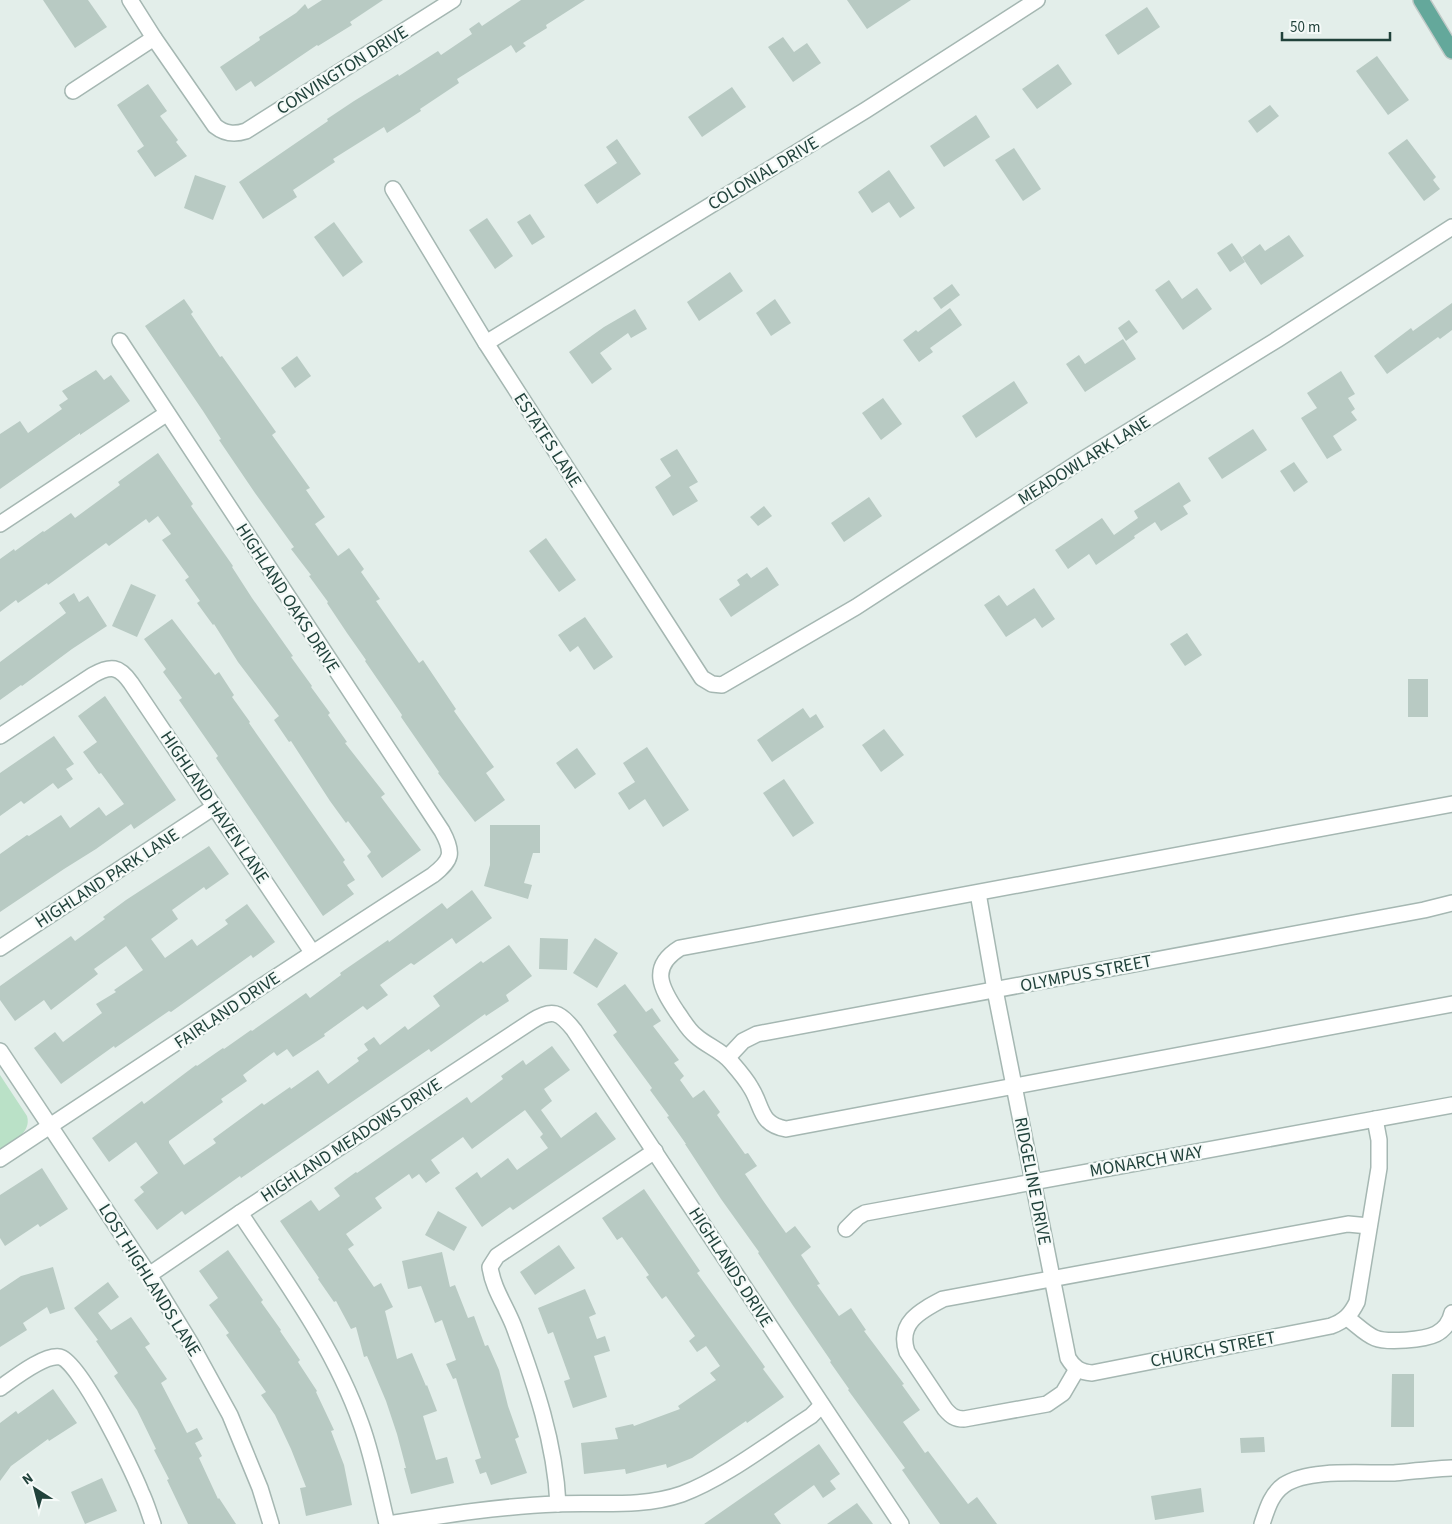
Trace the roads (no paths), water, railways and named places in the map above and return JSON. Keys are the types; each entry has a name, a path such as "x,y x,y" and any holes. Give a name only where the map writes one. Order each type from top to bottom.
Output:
{"main road":[{"path":"1421,0 1452,51"}],"street":[{"path":"73,91 154,38 130,0"},
{"name":"CONVINGTON DRIVE","path":"154,38 215,126 230,134 238,134 246,132 453,0"},
{"name":"COLONIAL DRIVE","path":"486,343 866,110 1037,0"},
{"name":"ESTATES LANE","path":"393,189 486,343 702,678 712,684"},
{"name":"MEADOWLARK LANE","path":"712,684 722,684 856,607 1072,467 1278,339 1452,227"},
{"name":"HIGHLAND OAKS DRIVE","path":"120,341 166,414 442,832 449,844 450,857"},
{"path":"0,524 166,414"},
{"name":"HIGHLAND HAVEN LANE","path":"0,736 102,670 112,668 121,671 132,683 312,952"},
{"path":"1452,804 680,948 666,959 660,978 664,992 692,1032 703,1042 728,1057 752,1089 766,1120 786,1129 1452,1004"},
{"name":"HIGHLAND PARK LANE","path":"0,948 214,807"},
{"name":"FAIRLAND DRIVE","path":"0,1159 433,874 443,867 450,857"},
{"name":"RIDGELINE DRIVE","path":"978,893 995,990 1068,1358 1078,1369"},
{"name":"OLYMPUS STREET","path":"728,1057 742,1041 757,1034 1414,912 1452,903"},
{"name":"HIGHLAND MEADOWS DRIVE","path":"149,1275 532,1021 543,1014 556,1014"},
{"name":"HIGHLANDS DRIVE","path":"556,1014 567,1020 574,1030 901,1524"},
{"name":"LOST HIGHLANDS LANE","path":"0,1051 149,1275 191,1344 230,1415 260,1488 271,1524"},
{"name":"MONARCH WAY","path":"846,1229 865,1213 1452,1105"},
{"path":"1375,1119 1380,1152 1357,1302 1347,1318 1372,1337 1392,1340 1431,1336 1438,1333 1447,1326 1452,1313"},
{"path":"558,1504 554,1457 534,1382 512,1322 492,1280 490,1267 497,1256 655,1151"},
{"path":"240,1213 318,1332 337,1367 361,1424 388,1524 468,1511 558,1504 640,1503 681,1494 716,1478 811,1416 822,1405"},
{"path":"1078,1369 1063,1393 1047,1404 957,1419 945,1409 907,1352 904,1334 907,1325 914,1317 943,1299 1348,1224 1369,1226"},
{"name":"CHURCH STREET","path":"1078,1369 1092,1373 1331,1326 1347,1318"},
{"path":"0,1388 52,1356 67,1360 74,1367 112,1431 142,1492 153,1524"},
{"path":"1262,1524 1270,1501 1276,1491 1295,1479 1322,1475 1394,1473 1452,1468"}]}
